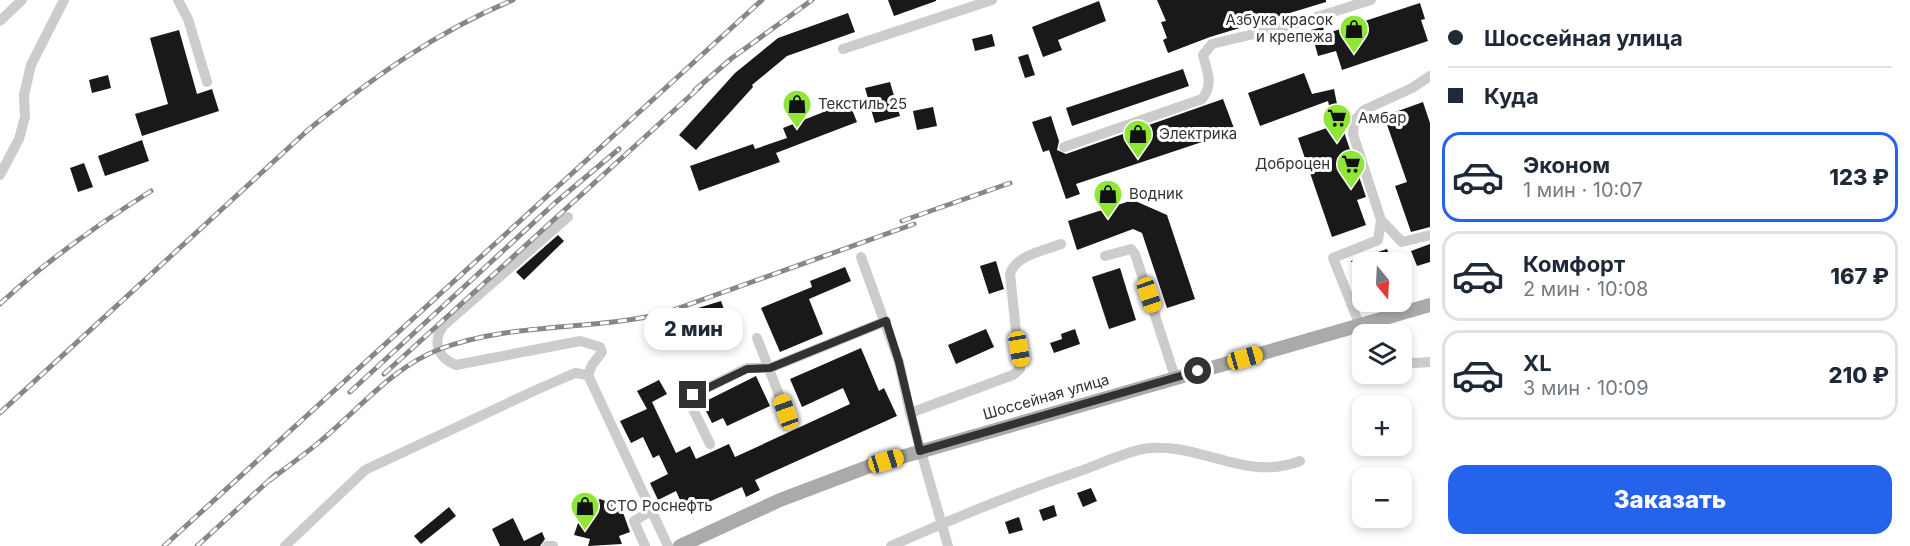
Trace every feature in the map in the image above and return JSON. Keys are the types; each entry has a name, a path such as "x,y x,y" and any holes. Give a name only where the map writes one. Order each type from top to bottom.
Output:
{"main road":[{"name":"Шоссейная улица","path":"1379,324 1430,305"},
{"name":"Шоссейная улица","path":"680,546 807,489 920,451 1175,377 1352,333"}],"street":[{"path":"0,21 22,0"},
{"path":"0,175 19,139 25,117 24,95 31,65 64,0"},
{"path":"178,0 188,19 207,82"},
{"path":"843,49 992,0"},
{"path":"1064,147 1202,99 1208,92 1210,80 1203,55 1212,44 1291,25 1371,0"},
{"path":"1430,76 1412,88 1364,110 1354,122 1353,134 1381,220 1402,242 1430,235"},
{"path":"568,217 443,326 437,335 436,343 442,356 456,365 580,341 593,343 600,347 602,352 588,375 668,546"},
{"path":"1360,324 1333,258 1378,240 1381,220"},
{"path":"910,413 1013,375 1020,369 1010,274 1017,262 1061,244"},
{"path":"1105,256 1131,249 1135,254 1175,377"},
{"path":"861,257 899,362 920,451 948,546"},
{"path":"710,444 690,398 747,369 770,368 886,321"},
{"path":"757,338 786,412"},
{"path":"1412,362 1430,362"},
{"path":"285,546 365,470 575,373 588,375"},
{"path":"891,546 1026,489 1141,449 1184,451 1265,470 1285,467 1300,461"},
{"path":"645,546 634,521 651,512"},
{"path":"547,546 553,546"}],"building":[{"path":"888,0 936,0 936,1 894,16"},
{"path":"1157,0 1326,0 1326,2 1210,37 1168,53 1163,40 1167,38 1161,22 1166,21"},
{"path":"1099,1 1106,21 1058,40 1062,50 1043,57 1032,27"},
{"path":"1420,3 1425,19 1421,20 1428,41 1342,70 1336,51 1318,56 1311,30 1323,27 1325,34"},
{"path":"848,13 855,32 787,56 752,85 753,87 696,150 679,135 735,73 778,38"},
{"path":"179,30 197,94 212,89 219,111 142,136 135,114 168,104 150,38"},
{"path":"992,34 995,46 975,51 972,39"},
{"path":"1028,54 1035,75 1025,78 1018,57"},
{"path":"1183,69 1189,86 1072,126 1066,108"},
{"path":"1304,73 1312,94 1334,89 1337,104 1329,105 1328,101 1260,126 1248,93"},
{"path":"108,75 111,88 92,93 89,80"},
{"path":"890,82 900,116 875,123 865,88"},
{"path":"1223,99 1235,131 1076,184 1080,194 1066,199 1049,150 1043,152 1032,122 1051,116 1059,141 1057,150 1066,154"},
{"path":"849,102 857,122 776,153 780,162 699,191 690,166 753,144 755,149 787,138 783,128"},
{"path":"1423,102 1430,123 1430,227 1411,232 1395,186 1407,182 1384,116"},
{"path":"933,107 937,126 917,130 913,111"},
{"path":"1341,123 1366,197 1357,200 1366,225 1332,237 1298,138"},
{"path":"142,140 149,161 105,176 98,156"},
{"path":"84,163 93,187 78,192 70,168"},
{"path":"1133,200 1167,215 1195,299 1167,308 1142,233 1133,229 1077,250 1068,221"},
{"path":"558,235 564,241 524,280 516,272"},
{"path":"1430,244 1430,262 1417,266 1411,251"},
{"path":"996,261 1004,289 989,294 980,266"},
{"path":"845,267 851,281 809,299 823,334 780,352 761,308 812,287 810,281"},
{"path":"1120,268 1136,320 1109,329 1092,277"},
{"path":"721,301 727,318 719,320 722,330 694,340 685,312"},
{"path":"986,329 994,347 956,364 948,345"},
{"path":"1075,329 1080,344 1054,353 1050,343 1062,339 1061,334"},
{"path":"861,348 879,391 884,388 897,416 755,480 760,490 746,497 742,487 700,506 698,502 684,509 676,491 658,500 650,483 668,474 659,455 653,458 643,437 631,443 620,421 647,409 637,391 659,380 667,394 652,402 676,453 690,446 696,459 729,444 735,457 850,404 843,388 802,407 790,379"},
{"path":"756,376 770,406 727,426 723,418 712,423 702,403"},
{"path":"1091,488 1097,501 1083,507 1077,493"},
{"path":"600,499 621,507 630,532 619,536 622,544 588,546 590,539 574,535 580,517 596,509 593,502"},
{"path":"1054,505 1057,516 1043,521 1039,510"},
{"path":"449,507 456,516 421,544 414,536"},
{"path":"1019,517 1023,530 1009,534 1005,522"},
{"path":"513,518 524,541 542,532 545,539 540,546 500,546 492,529"}],"railway":[{"path":"0,413 308,130 356,93 431,41 513,0"},
{"path":"164,546 762,0"},
{"path":"695,90 732,58 812,0"},
{"path":"384,374 701,86"},
{"path":"350,392 556,202 619,149"},
{"path":"902,221 1010,183"},
{"path":"0,304 73,244 151,191"},
{"path":"270,480 318,444 392,377 407,366 440,349 467,340 523,330 637,319 665,313 914,224"},
{"path":"197,546 276,474"}],"place":[{"name":"Азбука красок и крепежа","path":"1354,54"},
{"name":"Текстиль 25","path":"797,130"},
{"name":"Амбар","path":"1337,144"},
{"name":"Электрика","path":"1138,160"},
{"name":"Доброцен","path":"1351,190"},
{"name":"Водник","path":"1108,220"},
{"name":"СТО Роснефть","path":"585,532"}],"route":[{"path":"693,395 747,369 770,368 886,321 899,362 920,451 1198,371"}]}
